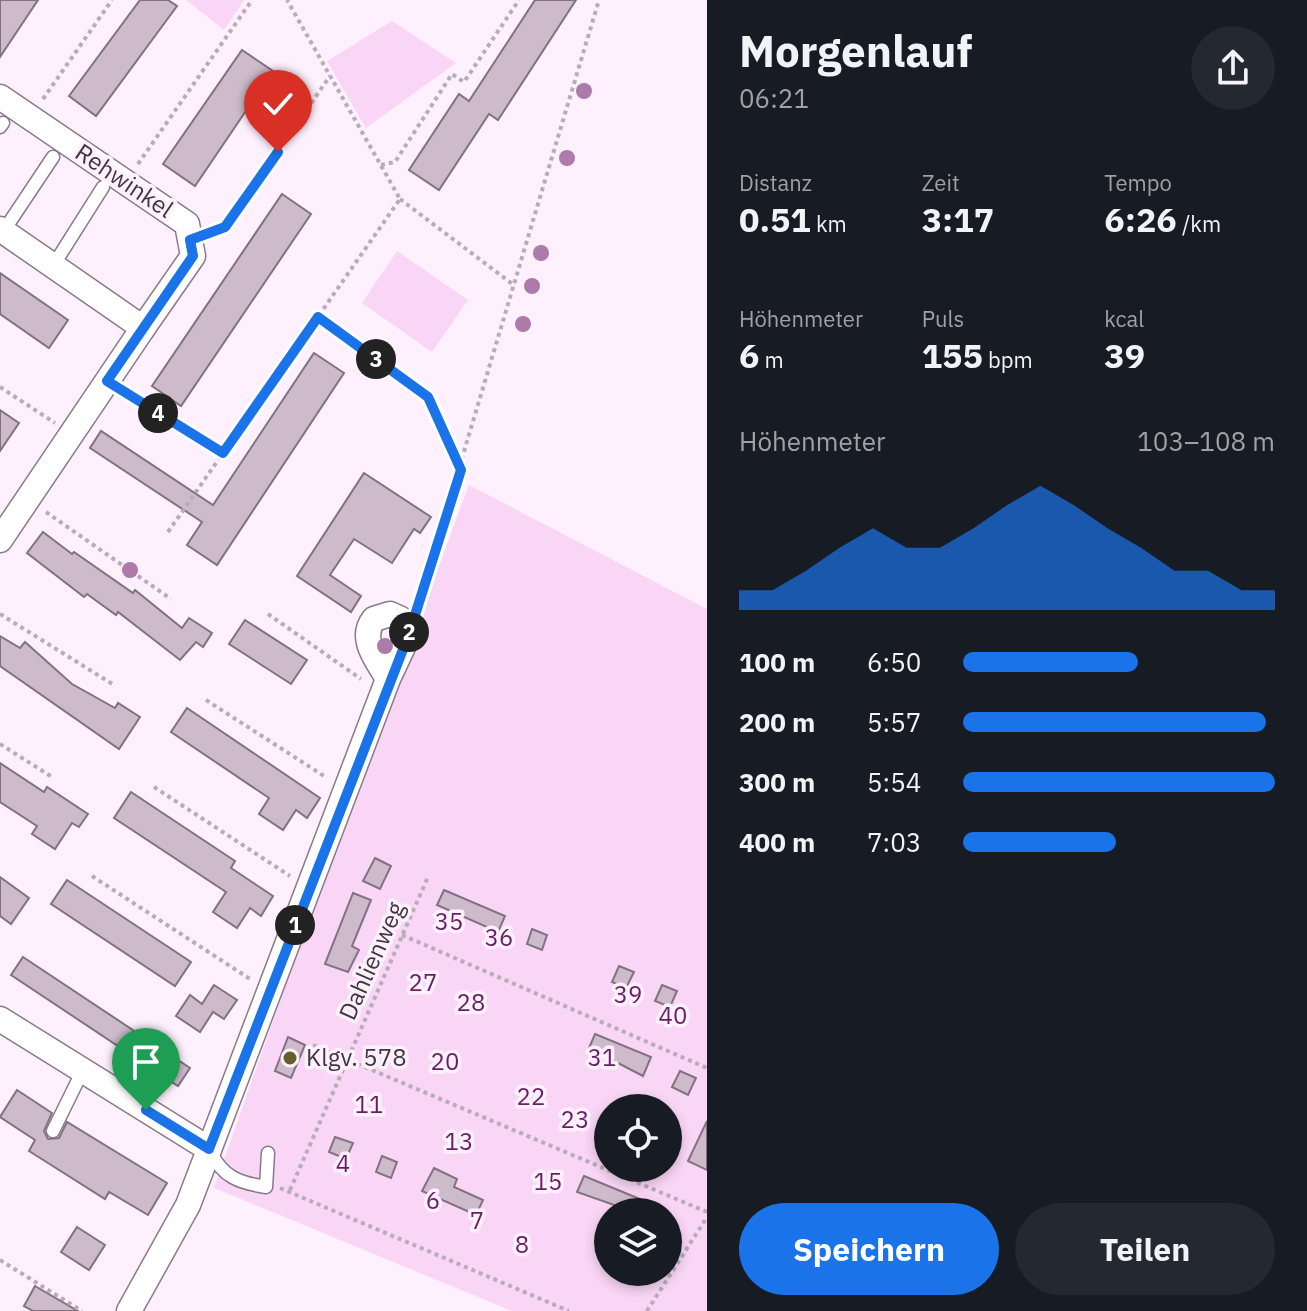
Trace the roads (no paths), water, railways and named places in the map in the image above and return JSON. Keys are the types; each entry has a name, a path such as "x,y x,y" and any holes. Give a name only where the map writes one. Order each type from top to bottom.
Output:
{"street":[{"name":"Rehwinkel","path":"0,97 114,185 187,224 193,256 0,540"},
{"path":"2,231 143,328"},
{"path":"129,1311 188,1205 386,686 409,634 405,623 395,615 379,616 369,624 369,644 386,686"},
{"path":"0,1019 209,1149"}],"lane":[{"path":"2,231 53,157"},
{"path":"53,266 114,185"},
{"path":"53,1131 83,1070"},
{"path":"209,1149 218,1169 243,1183 266,1187 268,1153"}],"place":[{"name":"Klgv. 578","path":"290,1058"}],"park label":[{"name":"35","path":"449,922"},
{"name":"36","path":"499,938"},
{"name":"27","path":"423,983"},
{"name":"39","path":"628,995"},
{"name":"28","path":"471,1003"},
{"name":"40","path":"673,1016"},
{"name":"31","path":"602,1058"},
{"name":"20","path":"445,1062"},
{"name":"22","path":"531,1097"},
{"name":"11","path":"369,1105"},
{"name":"23","path":"575,1120"},
{"name":"13","path":"459,1142"},
{"name":"4","path":"343,1164"},
{"name":"15","path":"548,1182"},
{"name":"6","path":"433,1201"},
{"name":"7","path":"477,1221"},
{"name":"8","path":"522,1245"}]}
